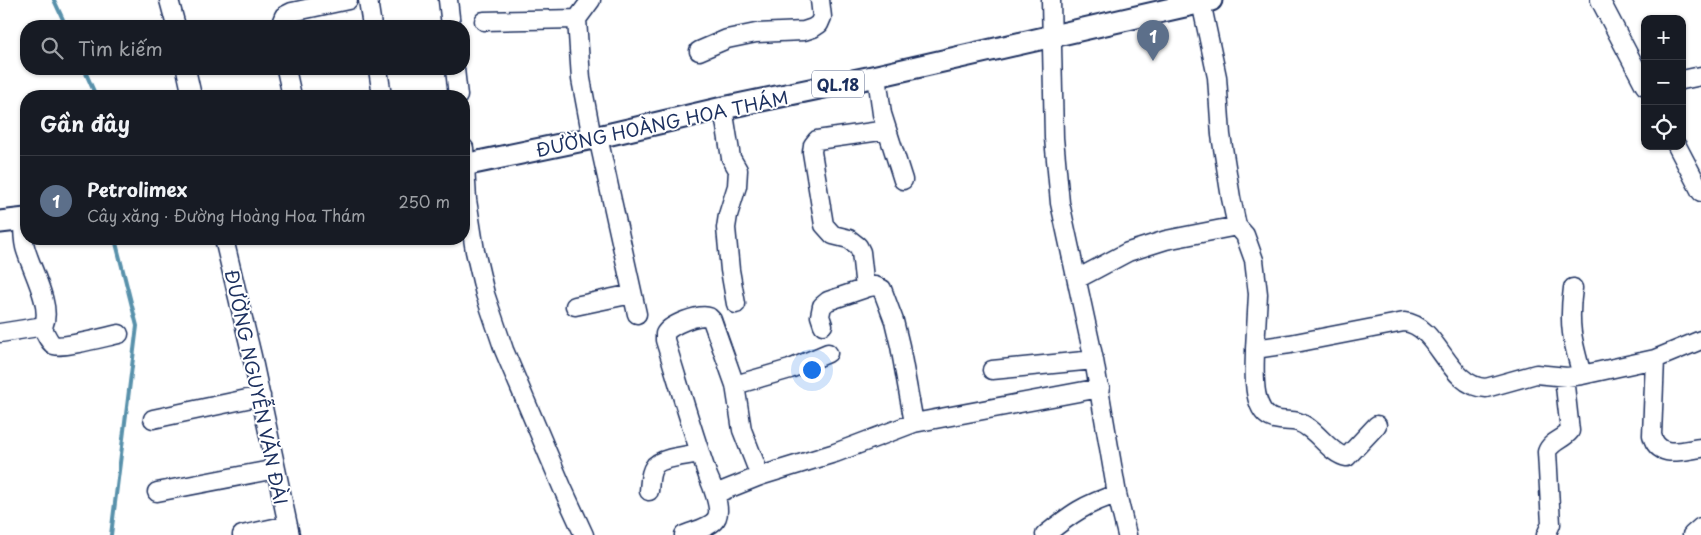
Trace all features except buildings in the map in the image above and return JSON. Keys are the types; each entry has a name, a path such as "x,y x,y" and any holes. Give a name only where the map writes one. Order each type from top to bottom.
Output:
{"main road":[{"name":"ĐƯỜNG HOÀNG HOA THÁM","path":"470,158 595,138 1206,1"},
{"path":"0,222 20,220"}],"street":[{"path":"169,0 174,20"},
{"path":"282,20 284,16 292,12 348,0"},
{"path":"368,0 371,20"},
{"path":"448,0 450,20"},
{"path":"591,0 577,19 581,79 637,314"},
{"path":"699,51 727,40 756,33 804,31 813,28 820,24 822,17 820,0"},
{"path":"1051,0 1053,119 1060,203 1078,279 1100,388 1117,494 1127,535"},
{"path":"1600,0 1641,78"},
{"path":"1206,1 1217,77 1226,174 1237,226 1245,235 1250,248 1256,278 1258,294 1255,349 1256,400 1267,415 1273,419 1295,420 1304,424 1319,435 1338,454 1347,456 1377,425"},
{"path":"484,21 577,19"},
{"path":"187,75 191,90"},
{"path":"287,75 291,90"},
{"path":"379,75 381,90"},
{"path":"456,75 457,90"},
{"path":"877,76 882,114 903,180"},
{"path":"1686,79 1701,76"},
{"path":"723,108 731,158 738,170 737,186 726,228 730,270 736,304"},
{"path":"865,288 858,246 849,239 833,235 824,225 812,144 817,140 887,130"},
{"path":"1681,150 1695,166 1701,192"},
{"path":"470,219 485,294 508,359 584,535"},
{"path":"1078,279 1128,252 1166,240 1237,226"},
{"path":"0,333 44,324 46,314 39,284 25,245"},
{"name":"ĐƯỜNG NGUYỄN VĂN ĐÀI","path":"225,245 289,530"},
{"path":"823,325 820,316 822,306 828,300 865,288 875,286 882,289 894,321 900,346 914,423"},
{"path":"1573,288 1570,325 1582,375"},
{"path":"574,306 632,294"},
{"path":"684,535 708,525 717,517 718,511 715,494 700,453 665,340 665,334 670,327 702,315 709,317 735,386 742,430 760,476"},
{"path":"1255,349 1404,322 1413,323 1422,329 1459,375 1468,383 1478,388 1496,386 1536,374 1564,377 1582,375 1656,359 1701,340"},
{"path":"41,326 52,344 56,347 118,334"},
{"path":"735,386 790,369 828,353"},
{"path":"1656,359 1653,441 1656,446 1668,452 1701,448"},
{"path":"992,370 1094,360"},
{"path":"1546,535 1551,524 1547,452 1551,444 1567,436 1570,431 1564,377"},
{"path":"715,494 760,476 835,453 914,423 1100,388"},
{"path":"153,419 260,396"},
{"path":"649,492 650,478 654,467 659,461 700,453"},
{"path":"157,492 276,469"},
{"path":"1045,535 1079,509 1097,500 1117,494"},
{"path":"1692,535 1701,527"},
{"path":"242,535 289,530"}],"waterway":[{"path":"54,0 63,20"},
{"path":"87,75 93,90"},
{"path":"111,535 137,326 117,245"}],"place":[{"name":"Petrolimex","path":"1153,61"}]}
